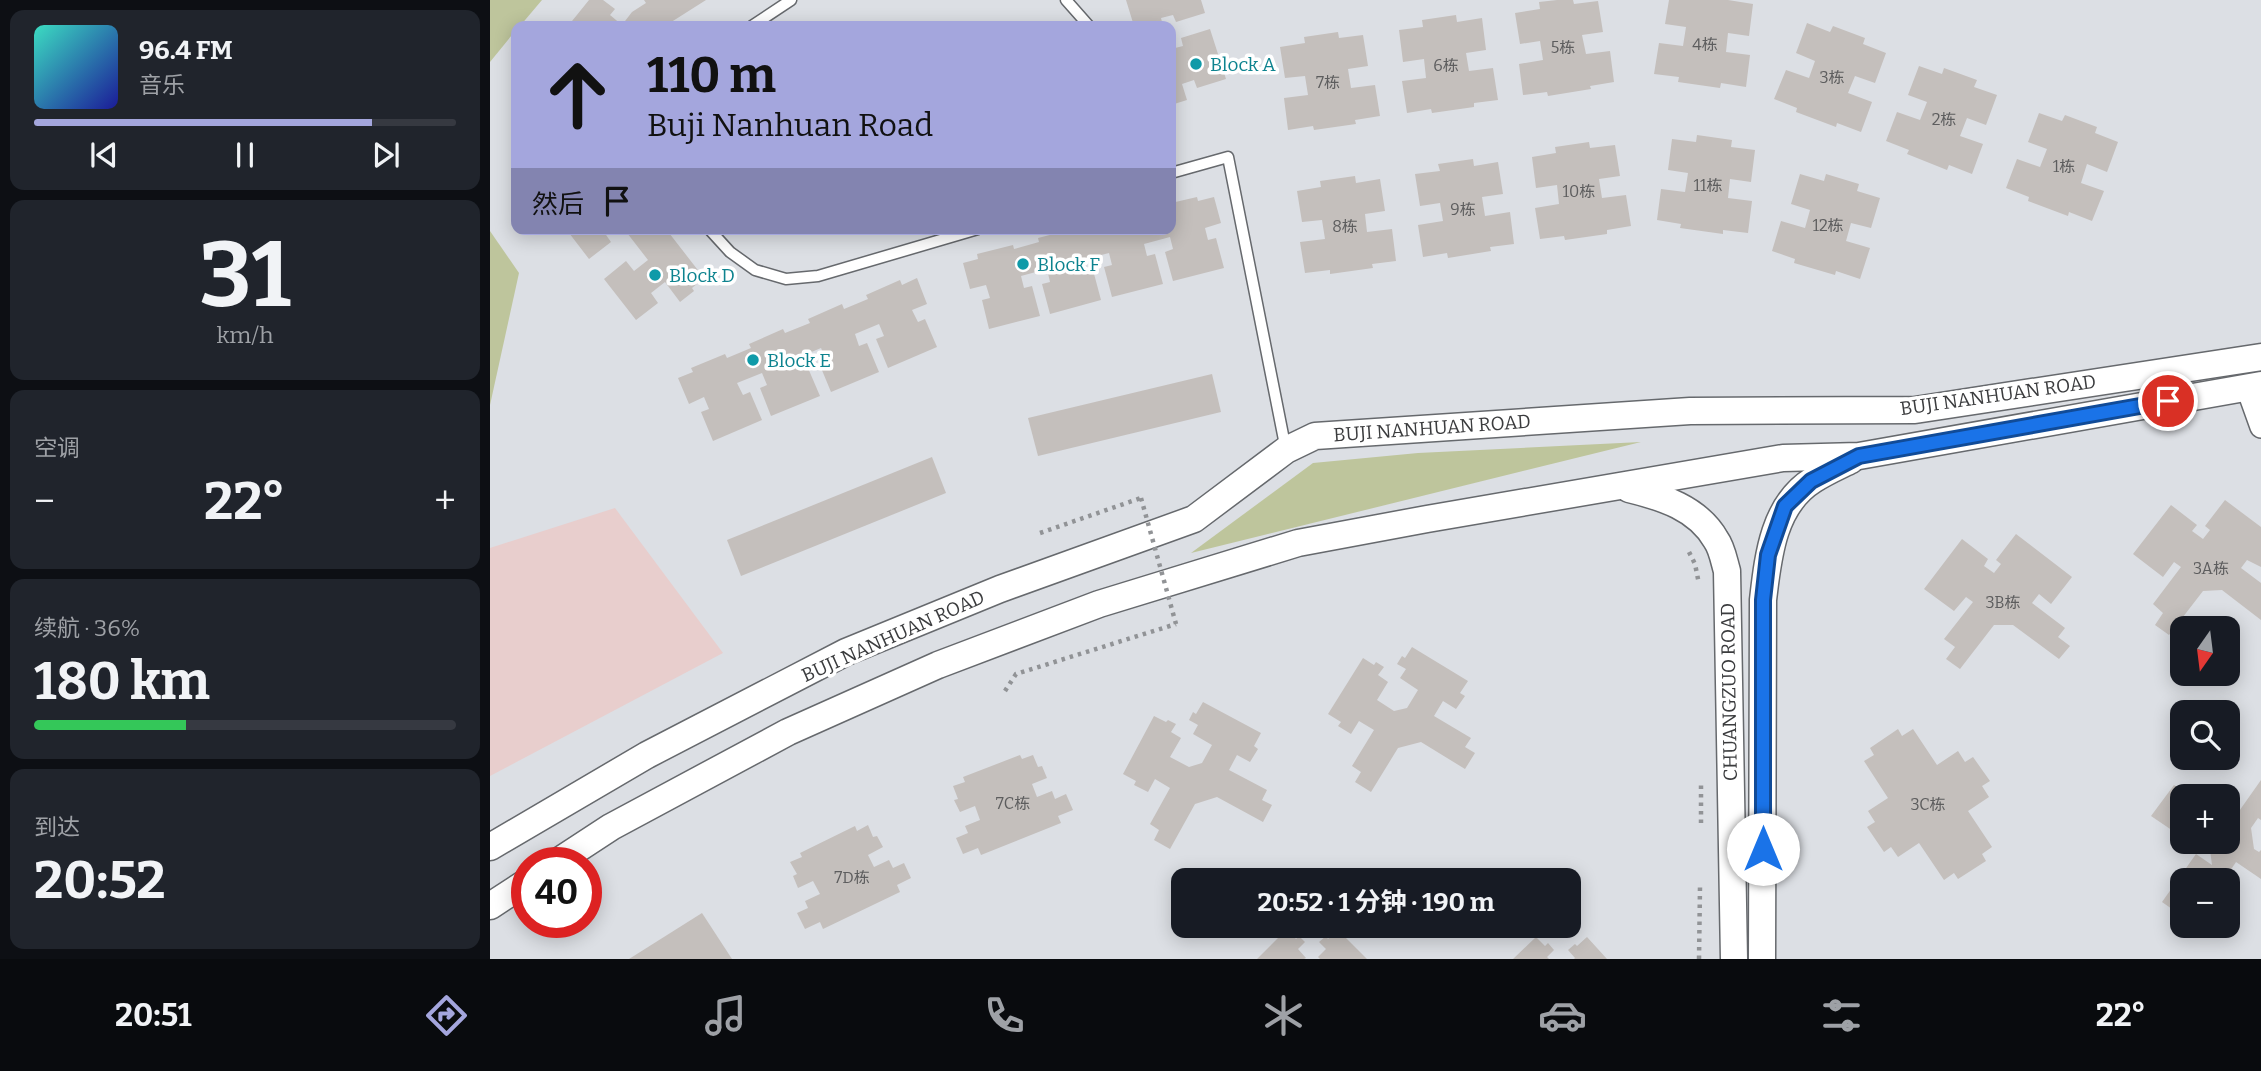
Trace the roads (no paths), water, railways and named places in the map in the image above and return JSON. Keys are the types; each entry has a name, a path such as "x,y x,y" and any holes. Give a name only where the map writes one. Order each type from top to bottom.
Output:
{"street":[{"name":"BUJI NANHUAN ROAD","path":"490,847 647,755 846,652 1000,589 1194,519 1286,450 1315,436 1690,411 1915,410 2261,357"},
{"name":"BUJI NANHUAN ROAD","path":"580,847 611,827 788,732 939,665 1099,604 1298,543 1783,458 1859,456 2254,387"},
{"path":"2254,387 2257,421 2261,427"},
{"name":"CHUANGZUO ROAD","path":"1762,959 1763,600 1768,555 1785,506 1811,481 1859,456"},
{"name":"CHUANGZUO ROAD","path":"1620,487 1668,499 1696,517 1716,539 1727,570 1734,959"},
{"path":"490,906 511,892"}],"lane":[{"path":"760,21 791,0"},
{"path":"1066,0 1084,21"},
{"path":"1176,172 1228,157 1286,450"},
{"path":"714,235 730,252 755,270 786,279 818,276 958,235"}],"place":[{"name":"Block A","path":"1196,64"},
{"name":"Block F","path":"1023,264"},
{"name":"Block D","path":"655,275"},
{"name":"Block E","path":"753,360"}]}
